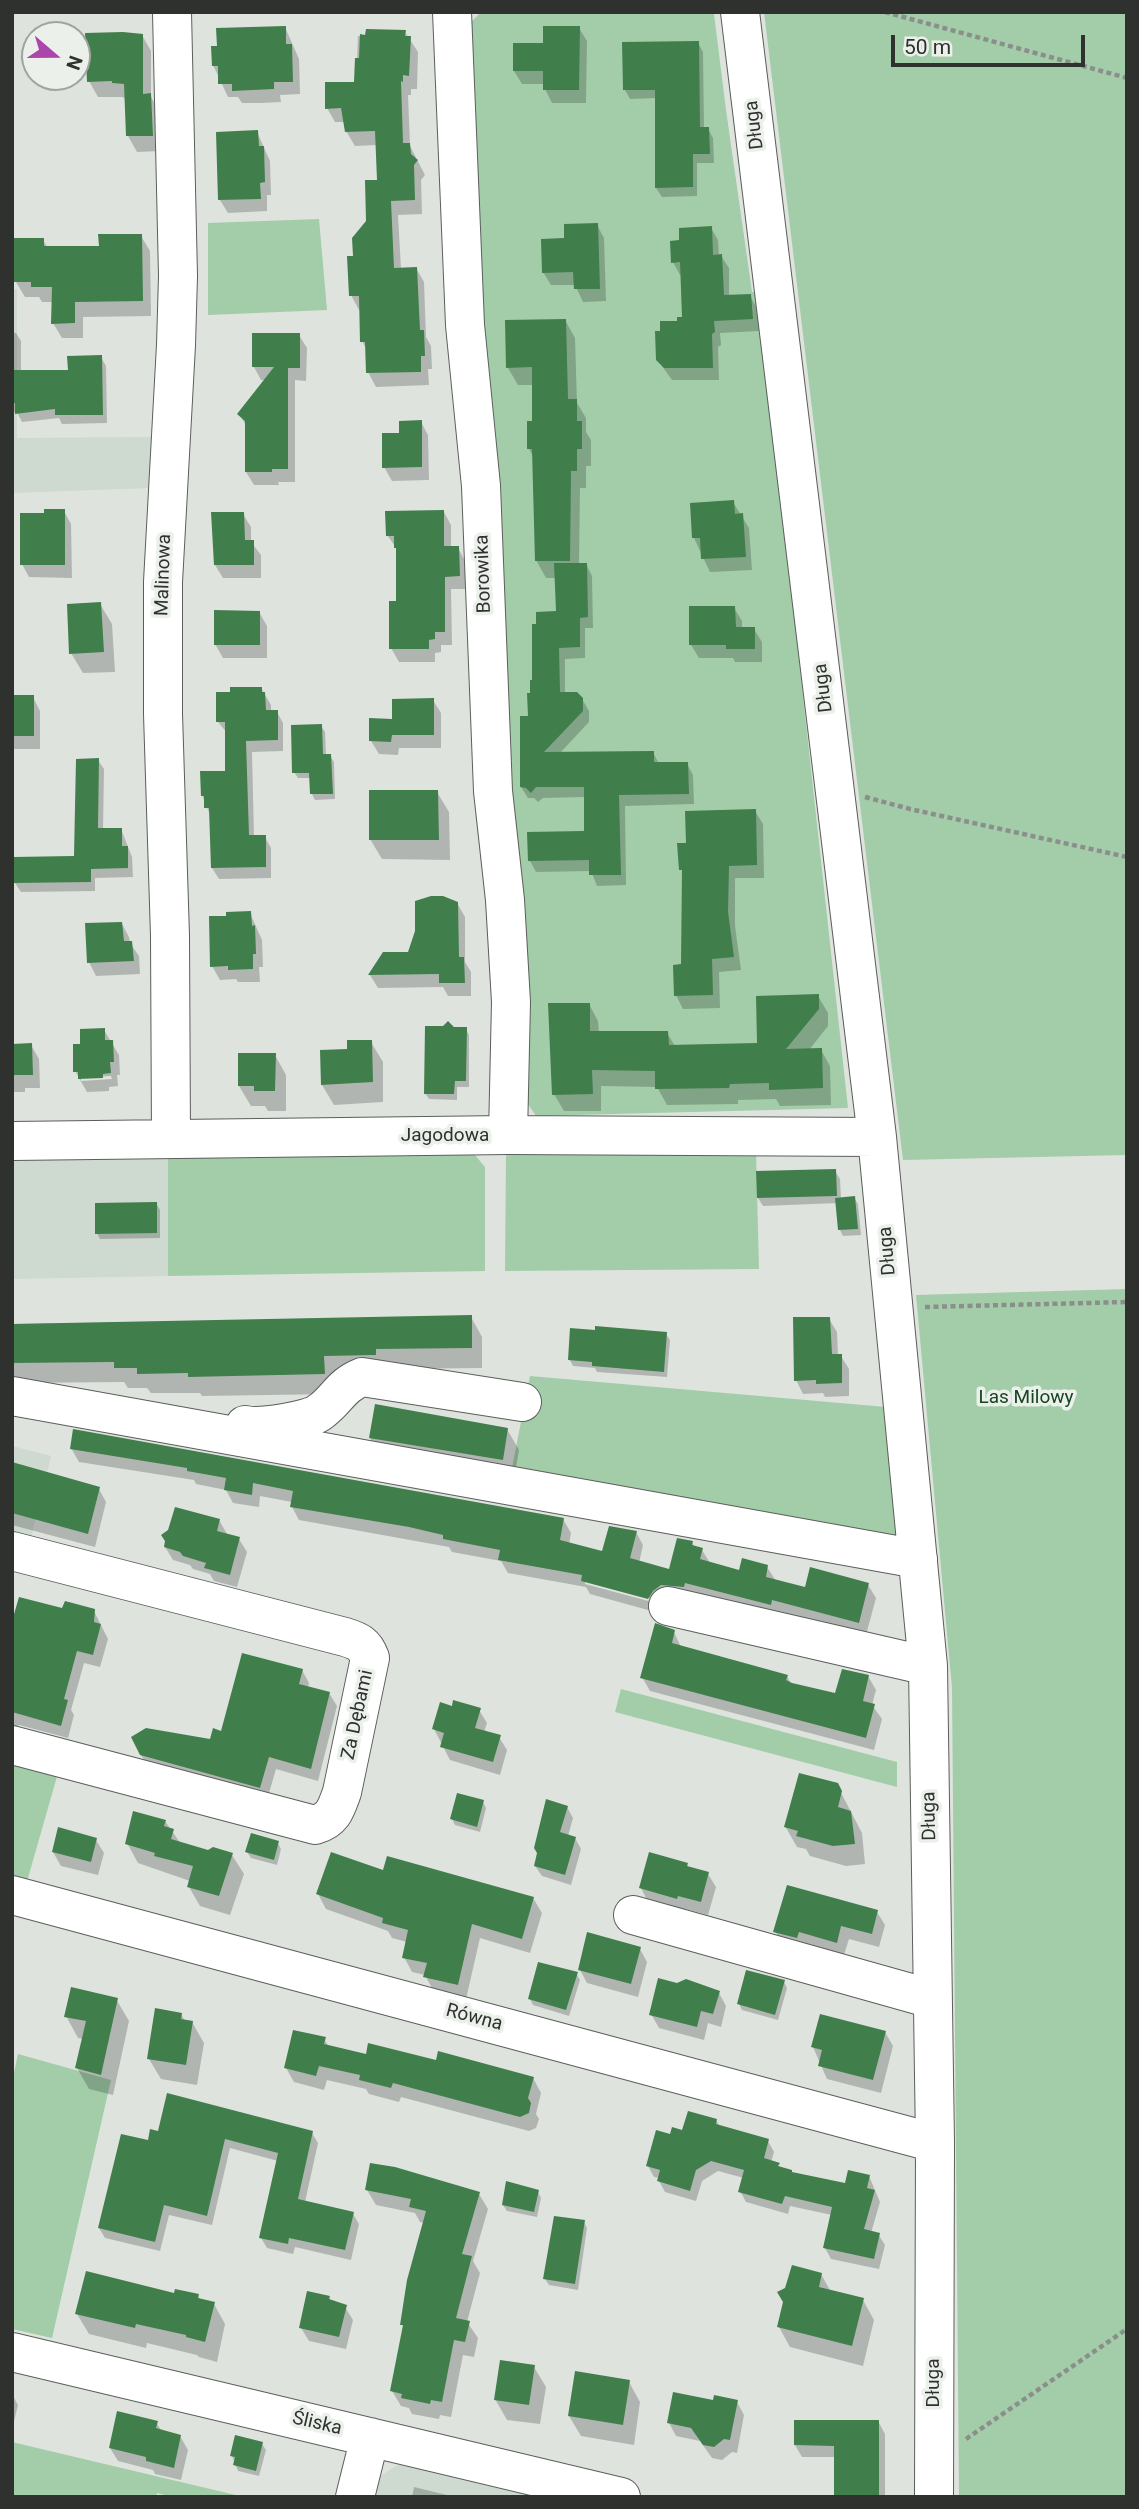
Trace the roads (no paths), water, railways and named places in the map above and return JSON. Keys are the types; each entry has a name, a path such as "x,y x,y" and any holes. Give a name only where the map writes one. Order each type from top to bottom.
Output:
{"street":[{"name":"Malinowa","path":"171,1138 163,582 178,276 172,12"},
{"name":"Borowika","path":"452,12 465,325 481,486 492,791 505,900 511,1002 508,1135"},
{"name":"Długa","path":"740,12 877,1137 928,1666 935,2143 934,2479"},
{"name":"Jagodowa","path":"12,1141 508,1135 877,1137"},
{"path":"12,1384 253,1427 264,1427 319,1414 348,1383 362,1377 522,1402"},
{"path":"12,1396 918,1559"},
{"name":"Za Dębami","path":"12,1551 345,1637 362,1643 370,1658 342,1792 335,1813 326,1822 315,1825 12,1745"},
{"path":"668,1606 928,1666"},
{"name":"Równa","path":"12,1895 935,2143"},
{"path":"633,1915 932,1999"},
{"name":"Śliska","path":"12,2352 621,2497"},
{"path":"355,2497 370,2437"}],"park label":[{"name":"Las Milowy","path":"1026,1398"}]}
